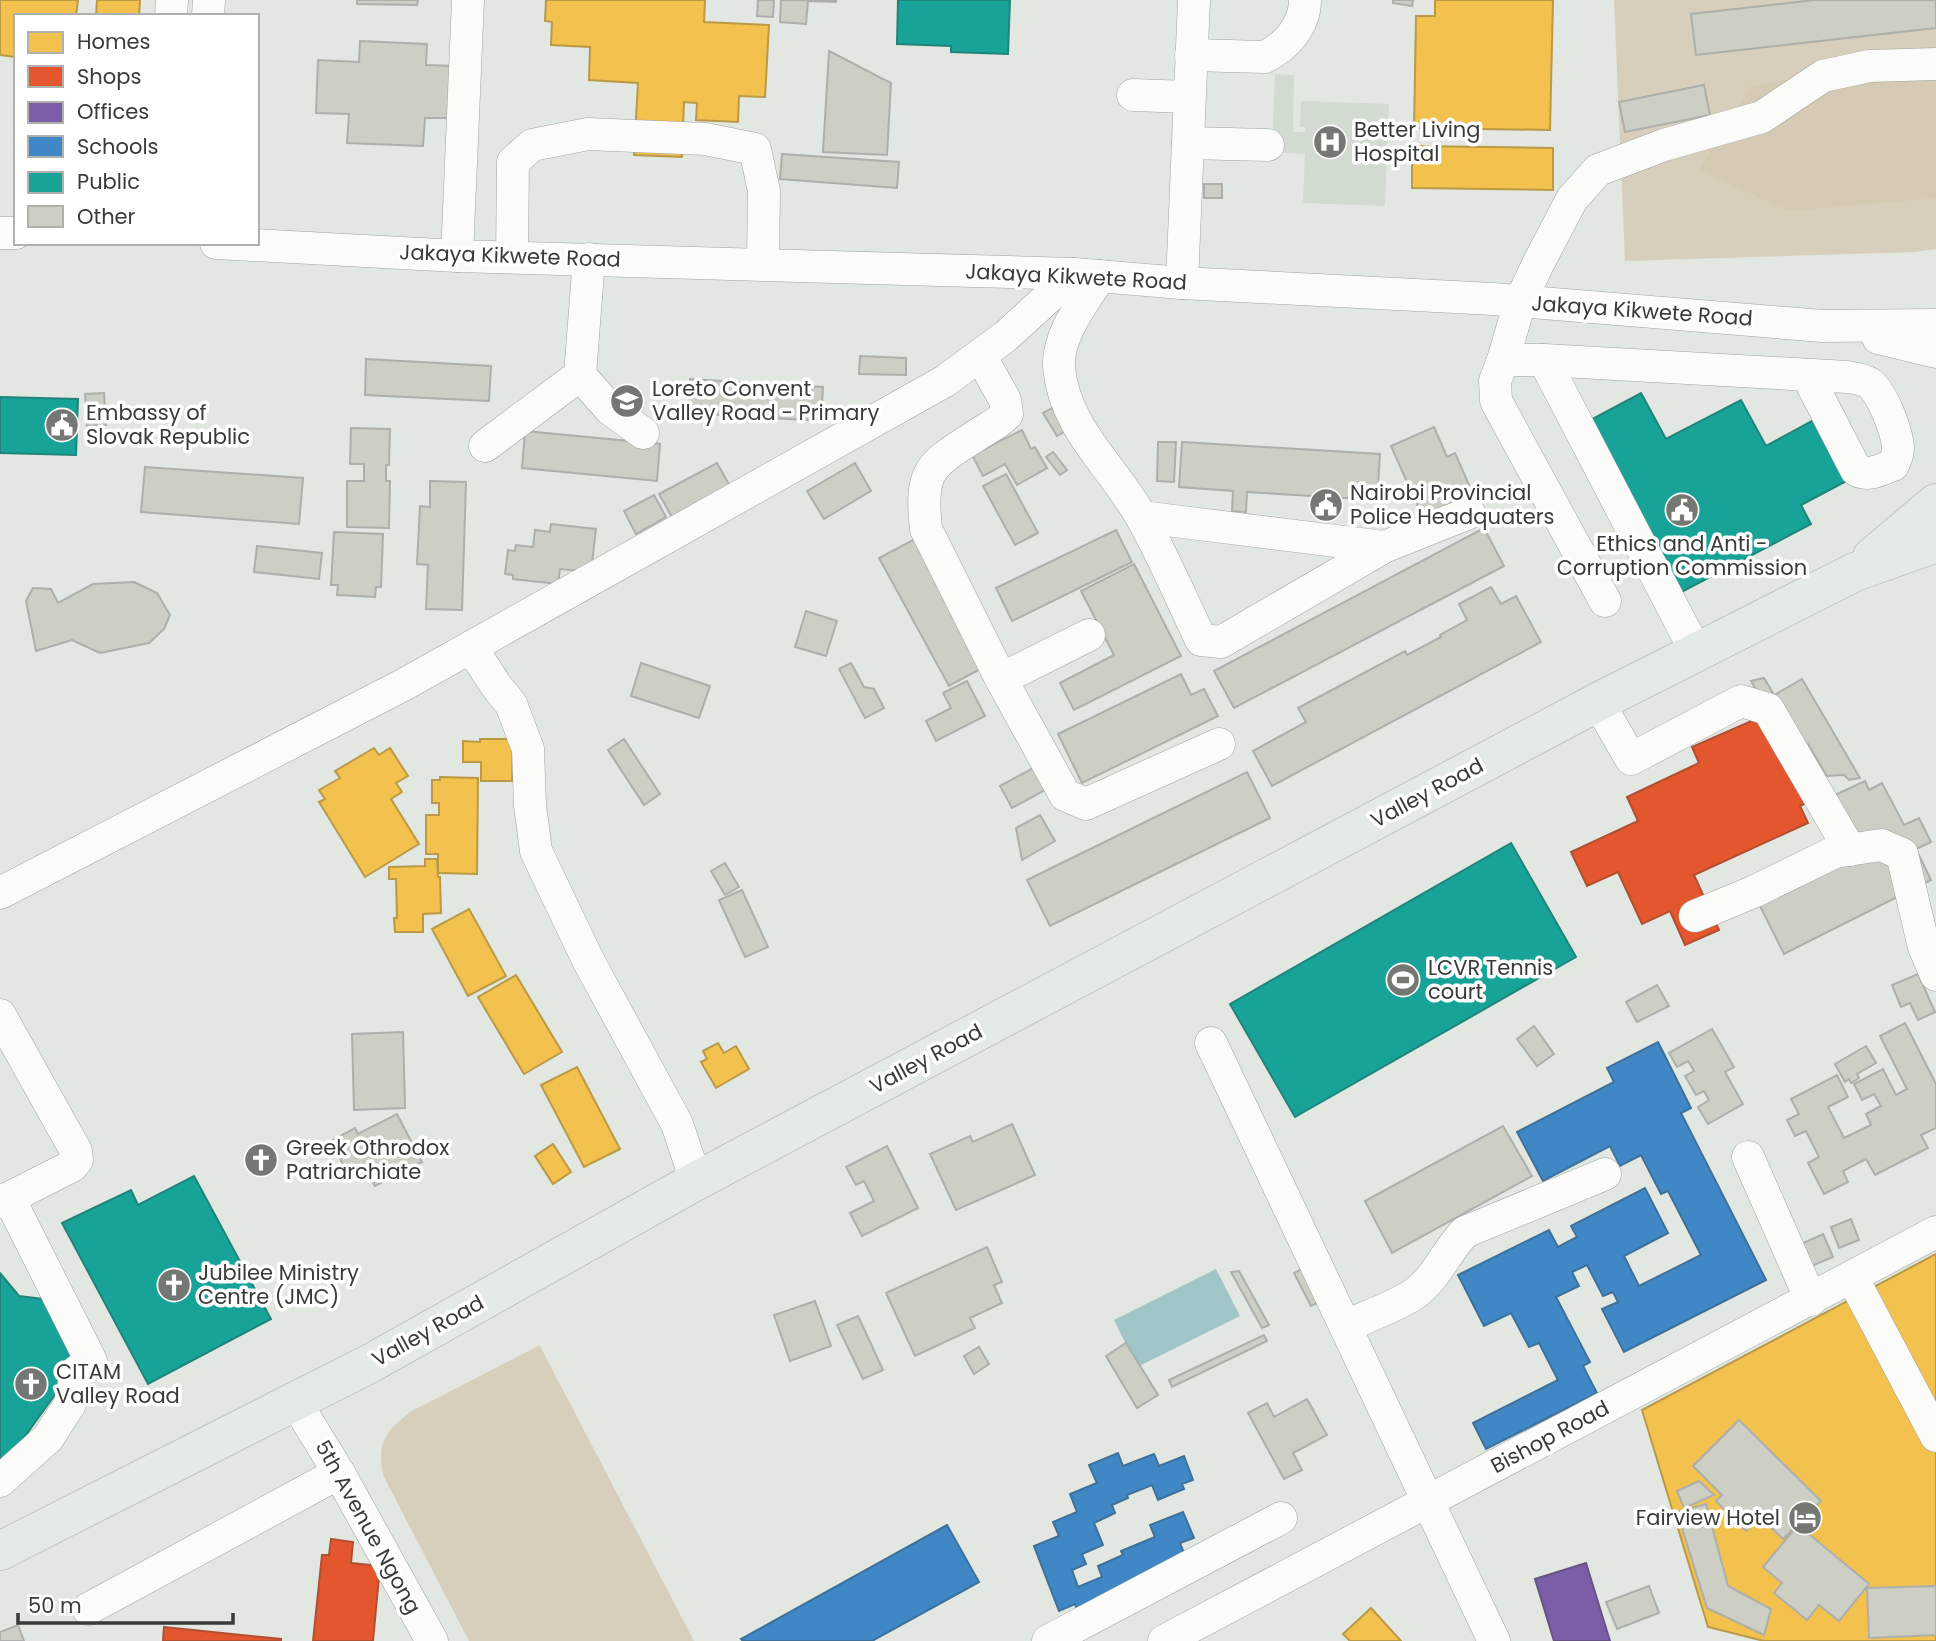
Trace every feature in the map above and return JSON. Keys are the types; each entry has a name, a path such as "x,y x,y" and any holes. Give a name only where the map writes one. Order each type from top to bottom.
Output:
{"main road":[{"name":"Valley Road","path":"1855,572 1936,503"},
{"name":"Valley Road","path":"0,1551 300,1408 371,1363 696,1181 1598,702 1855,572 1936,543"}],"street":[{"path":"457,256 468,0"},
{"path":"1182,283 1194,0"},
{"path":"1191,55 1265,57 1273,53 1299,27 1304,18 1305,0"},
{"path":"1605,601 1496,401 1495,381 1520,302 1572,199 1598,170 1664,145 1762,117 1823,75 1870,66 1936,64"},
{"path":"1133,95 1189,96"},
{"path":"512,257 513,162 532,145 588,134 705,139 755,149 764,191 763,264"},
{"path":"1188,143 1268,145"},
{"name":"Jakaya Kikwete Road","path":"244,245 457,256 1087,275 1520,302 1822,326 1936,325"},
{"path":"589,259 580,375 610,409 643,433"},
{"path":"0,893 405,684 945,382 1087,275"},
{"path":"1087,275 1062,346 1059,366 1067,401 1084,437 1142,517 1201,640 1220,642 1384,547 1469,513"},
{"path":"1822,326 1936,352"},
{"path":"980,355 1005,400 1007,414 935,463 928,478 923,502 926,529 1002,679 1065,795 1086,804 1219,744"},
{"path":"1503,360 1808,375"},
{"path":"1544,360 1696,652"},
{"path":"485,446 580,375"},
{"path":"539,405 610,409"},
{"path":"1142,517 1384,547"},
{"path":"1002,679 1089,635"},
{"path":"471,647 511,704 528,749 530,805 536,851 588,960 677,1124 696,1181"},
{"path":"1598,702 1631,759 1741,701 1768,709 1850,850"},
{"path":"1695,916 1835,852 1881,845 1902,854 1924,947 1936,975"},
{"path":"0,1015 76,1151 77,1160 72,1166 5,1200 91,1361 76,1372 70,1404 48,1438 0,1481"},
{"path":"1211,1043 1494,1641"},
{"path":"1748,1157 1811,1300"},
{"path":"1345,1326 1414,1294 1439,1269 1454,1243 1465,1232 1605,1174"},
{"name":"Bishop Road","path":"1164,1641 1936,1232"},
{"path":"1852,1277 1936,1436"},
{"name":"5th Avenue Ngong","path":"300,1408 432,1641"},
{"path":"88,1609 339,1473"},
{"path":"1048,1641 1281,1518"}],"shaded area":[{"path":"1614,0 1936,0 1936,249 1914,252 1625,261"},
{"path":"1936,51 1936,198 1789,211 1699,170 1750,87"},
{"name":"Better Living Hospital","path":"1275,74 1294,75 1293,132 1305,132 1305,127 1300,127 1301,101 1389,104 1385,206 1303,203 1305,154 1272,152"},
{"path":"540,1345 694,1641 469,1641 383,1475 382,1446 389,1432 410,1412"}],"water":[{"path":"1216,1269 1240,1316 1137,1367 1114,1320"}],"building: Homes":[{"path":"0,0 78,0 76,14 14,14 14,57 0,55"},
{"path":"97,0 140,0 139,14 96,14"},
{"path":"546,0 705,0 704,22 769,25 765,97 739,96 738,122 696,120 697,103 684,102 682,157 634,155 638,83 589,80 590,47 551,45 552,22 545,21"},
{"path":"1435,0 1553,0 1550,130 1414,128 1416,16 1435,16"},
{"path":"1412,146 1553,148 1553,190 1412,188"},
{"path":"480,739 513,739 512,781 481,781 481,762 463,762 463,741 480,742"},
{"path":"374,748 379,755 390,748 408,776 396,783 402,792 391,799 419,844 365,877 319,802 325,799 319,790 340,778 335,771"},
{"path":"440,777 478,778 477,874 438,873 438,854 426,854 426,815 439,815 439,803 432,803 432,780 440,780"},
{"path":"425,859 437,859 441,913 423,914 423,932 395,932 396,879 389,879 389,867 425,866"},
{"path":"469,909 506,976 468,996 432,929"},
{"path":"516,975 562,1052 524,1074 478,997"},
{"path":"718,1043 724,1053 736,1046 749,1069 716,1088 701,1062 707,1059 703,1051"},
{"path":"577,1067 620,1149 584,1167 541,1085"},
{"path":"553,1144 571,1172 553,1184 535,1156"},
{"name":"Fairview Hotel","path":"1936,1254 1936,1641 1764,1641 1708,1627 1642,1410"},
{"path":"1371,1608 1401,1641 1350,1641 1343,1634"}],"building: Shops":[{"path":"1765,715 1806,803 1800,806 1808,823 1694,875 1719,930 1685,945 1670,911 1642,924 1618,872 1587,886 1571,852 1638,821 1627,797 1699,763 1692,747"},
{"path":"331,1539 353,1542 351,1563 380,1566 373,1641 313,1641 322,1555 329,1555"},
{"path":"164,1627 281,1639 281,1641 163,1641"}],"building: Offices":[{"path":"1586,1563 1610,1641 1554,1641 1535,1579"}],"building: Schools":[{"path":"1658,1042 1691,1108 1681,1113 1766,1280 1624,1352 1602,1309 1618,1302 1613,1292 1603,1296 1587,1265 1572,1272 1579,1286 1556,1297 1590,1362 1583,1366 1597,1393 1486,1449 1473,1423 1558,1380 1539,1343 1529,1347 1511,1313 1484,1326 1458,1275 1549,1230 1558,1247 1577,1237 1571,1226 1645,1188 1668,1233 1624,1256 1639,1286 1701,1255 1668,1191 1661,1194 1641,1155 1620,1166 1610,1146 1543,1181 1517,1132 1614,1082 1607,1068"},
{"path":"1118,1453 1123,1466 1154,1454 1159,1466 1184,1456 1193,1480 1182,1484 1184,1489 1158,1500 1152,1485 1127,1495 1128,1498 1112,1505 1115,1513 1094,1523 1103,1545 1082,1554 1086,1564 1072,1570 1078,1587 1102,1577 1098,1566 1123,1555 1121,1551 1155,1537 1150,1525 1183,1512 1194,1538 1180,1543 1186,1558 1080,1616 1075,1604 1059,1611 1034,1546 1059,1536 1053,1522 1077,1512 1070,1494 1097,1483 1089,1465"},
{"path":"947,1525 979,1582 872,1641 741,1639"}],"building: Public":[{"path":"898,0 1010,0 1008,54 951,52 951,46 897,44"},
{"path":"1641,393 1666,439 1741,400 1766,446 1819,417 1852,478 1801,505 1811,524 1676,595 1585,423"},
{"path":"0,397 78,399 76,455 0,453"},
{"name":"LCVR Tennis court","path":"1511,843 1576,957 1295,1117 1230,1004"},
{"name":"Jubilee Ministry Centre (JMC)","path":"194,1176 271,1319 148,1384 62,1223 131,1190 138,1205"},
{"name":"CITAM Valley Road","path":"0,1273 19,1296 51,1300 82,1357 8,1460 0,1459"}],"building: Other":[{"path":"357,0 418,0 417,5 357,4"},
{"path":"758,0 774,0 773,17 757,16"},
{"path":"781,0 836,2 808,1 806,24 780,22"},
{"path":"1393,0 1413,0 1412,6 1393,3"},
{"path":"1815,0 1936,0 1936,28 1696,55 1691,14"},
{"path":"360,41 427,44 426,65 453,66 451,118 425,118 423,146 347,143 349,114 316,113 318,60 359,62"},
{"path":"829,51 891,83 887,155 823,152"},
{"path":"1704,85 1710,115 1625,132 1619,102"},
{"path":"782,154 899,162 897,188 780,179"},
{"path":"1204,184 1222,184 1222,198 1204,198"},
{"path":"860,356 906,358 906,375 859,374"},
{"path":"366,359 491,366 489,401 365,395"},
{"path":"690,379 823,387 821,421 688,413"},
{"path":"104,393 106,425 87,426 85,394"},
{"path":"1052,408 1066,431 1057,436 1043,413"},
{"path":"1434,427 1447,457 1455,453 1473,494 1422,516 1391,446"},
{"path":"351,428 390,429 389,465 386,465 386,481 390,481 389,528 347,527 347,481 364,481 364,464 350,464"},
{"path":"1022,430 1031,449 1035,447 1047,468 1017,485 1005,464 983,476 972,455"},
{"path":"525,431 660,444 657,481 522,468"},
{"path":"1158,442 1176,442 1174,482 1157,481"},
{"name":"Nairobi Provincial Police Headquaters","path":"1182,442 1380,454 1377,500 1247,492 1246,512 1232,511 1233,491 1179,487"},
{"path":"1053,452 1067,470 1060,475 1046,457"},
{"path":"717,463 730,486 672,517 659,494"},
{"path":"855,463 871,491 824,519 807,491"},
{"path":"145,467 303,478 299,524 141,512"},
{"path":"1006,474 1038,533 1015,545 983,486"},
{"path":"430,481 466,482 462,610 426,609 428,565 417,564 420,506 430,507"},
{"path":"654,495 666,517 636,534 624,511"},
{"path":"551,524 596,529 591,572 560,569 558,584 513,579 513,575 505,574 508,550 515,551 516,545 533,547 535,530 550,532"},
{"path":"1484,528 1504,566 1234,708 1214,671"},
{"path":"1116,530 1132,562 1012,621 996,588"},
{"path":"334,532 383,534 381,587 376,587 375,597 337,595 338,585 331,585"},
{"path":"915,539 984,667 949,686 879,558"},
{"path":"257,546 322,553 319,579 254,572"},
{"path":"1134,564 1181,656 1074,710 1060,683 1114,655 1081,591"},
{"path":"134,582 157,593 170,615 164,629 149,643 100,653 72,640 36,651 26,601 33,588 51,589 58,603 93,584"},
{"path":"1491,587 1501,604 1516,596 1541,642 1272,786 1253,751 1306,722 1298,708 1405,651 1407,655 1441,637 1440,635 1467,620 1459,604"},
{"path":"806,611 837,621 826,656 795,647"},
{"path":"641,663 710,686 699,718 631,696"},
{"path":"851,663 864,687 874,689 884,708 865,718 839,669"},
{"path":"1181,674 1191,695 1204,689 1218,716 1082,783 1058,734"},
{"path":"1764,678 1773,693 1771,697 1762,700 1751,681"},
{"path":"1802,679 1860,778 1849,780 1844,775 1827,776 1808,744 1801,748 1771,697"},
{"path":"967,681 985,716 936,741 926,721 951,708 943,693"},
{"path":"624,739 660,794 644,805 608,750"},
{"path":"1033,768 1045,790 1012,808 1000,786"},
{"path":"1247,772 1270,818 1050,926 1027,880"},
{"path":"1865,781 1869,790 1882,783 1904,825 1919,818 1931,842 1916,849 1931,880 1784,954 1758,902 1863,849 1835,795"},
{"path":"1040,815 1055,841 1022,860 1016,828"},
{"path":"725,863 739,887 725,895 711,871"},
{"path":"742,890 768,947 745,957 719,900"},
{"path":"1918,974 1935,1012 1918,1020 1910,1003 1901,1007 1892,985"},
{"path":"1657,985 1669,1006 1637,1022 1626,1002"},
{"path":"1905,1023 1936,1084 1936,1128 1921,1135 1928,1148 1875,1175 1866,1159 1843,1171 1848,1182 1824,1194 1808,1163 1819,1157 1806,1131 1795,1136 1787,1120 1799,1114 1791,1099 1837,1075 1848,1097 1828,1107 1844,1138 1871,1125 1866,1114 1881,1106 1874,1094 1862,1100 1854,1084 1883,1069 1896,1095 1907,1089 1880,1036"},
{"path":"1534,1026 1554,1054 1537,1066 1517,1039"},
{"path":"1712,1029 1734,1067 1725,1072 1743,1104 1708,1124 1698,1107 1709,1100 1704,1091 1696,1095 1685,1076 1694,1071 1688,1061 1677,1067 1669,1053"},
{"path":"403,1032 405,1108 354,1110 352,1034"},
{"path":"1866,1046 1876,1063 1857,1074 1859,1078 1851,1083 1849,1079 1845,1082 1835,1064"},
{"path":"397,1114 422,1162 375,1186 366,1170 350,1178 331,1141 355,1128 358,1134"},
{"path":"1012,1124 1035,1175 956,1210 930,1154 970,1136 973,1142"},
{"path":"1503,1126 1532,1176 1392,1253 1365,1201"},
{"path":"887,1146 918,1208 862,1236 850,1213 874,1201 864,1181 856,1185 846,1167"},
{"path":"1851,1219 1859,1240 1839,1248 1831,1227"},
{"path":"1823,1234 1833,1257 1802,1270 1792,1248"},
{"path":"987,1247 1002,1282 994,1285 1002,1303 970,1318 975,1328 915,1356 886,1293"},
{"path":"1304,1268 1321,1301 1311,1306 1294,1273"},
{"path":"1239,1271 1269,1325 1262,1328 1231,1272"},
{"path":"815,1301 831,1346 790,1361 774,1315"},
{"path":"858,1316 883,1370 863,1379 837,1325"},
{"path":"1264,1335 1267,1341 1172,1387 1169,1380"},
{"path":"1126,1343 1158,1395 1137,1408 1106,1356"},
{"path":"979,1347 989,1364 974,1374 964,1356"},
{"path":"1307,1399 1327,1435 1293,1453 1302,1470 1284,1479 1248,1413 1267,1403 1274,1417"},
{"path":"1739,1420 1821,1501 1783,1539 1760,1517 1746,1531 1716,1501 1722,1495 1693,1466"},
{"path":"1699,1481 1714,1495 1684,1508 1677,1491"},
{"path":"1706,1504 1728,1586 1771,1609 1764,1635 1707,1608 1677,1512"},
{"path":"1798,1525 1869,1584 1839,1621 1819,1605 1807,1620 1774,1593 1782,1583 1763,1567"},
{"path":"1649,1586 1659,1613 1617,1629 1606,1602"},
{"path":"1936,1586 1936,1635 1869,1638 1867,1588"},
{"path":"18,1625 24,1641 0,1641 0,1632"}],"place":[{"name":"Better Living Hospital","path":"1330,142"},
{"name":"Loreto Convent Valley Road - Primary","path":"627,401"},
{"name":"Embassy of Slovak Republic","path":"62,425"},
{"name":"Nairobi Provincial Police Headquaters","path":"1326,505"},
{"name":"Ethics and Anti - Corruption Commission","path":"1682,510"},
{"name":"LCVR Tennis court","path":"1403,980"},
{"name":"Greek Othrodox Patriarchiate","path":"261,1160"},
{"name":"Jubilee Ministry Centre (JMC)","path":"174,1285"},
{"name":"CITAM Valley Road","path":"31,1384"},
{"name":"Fairview Hotel","path":"1805,1518"}]}
